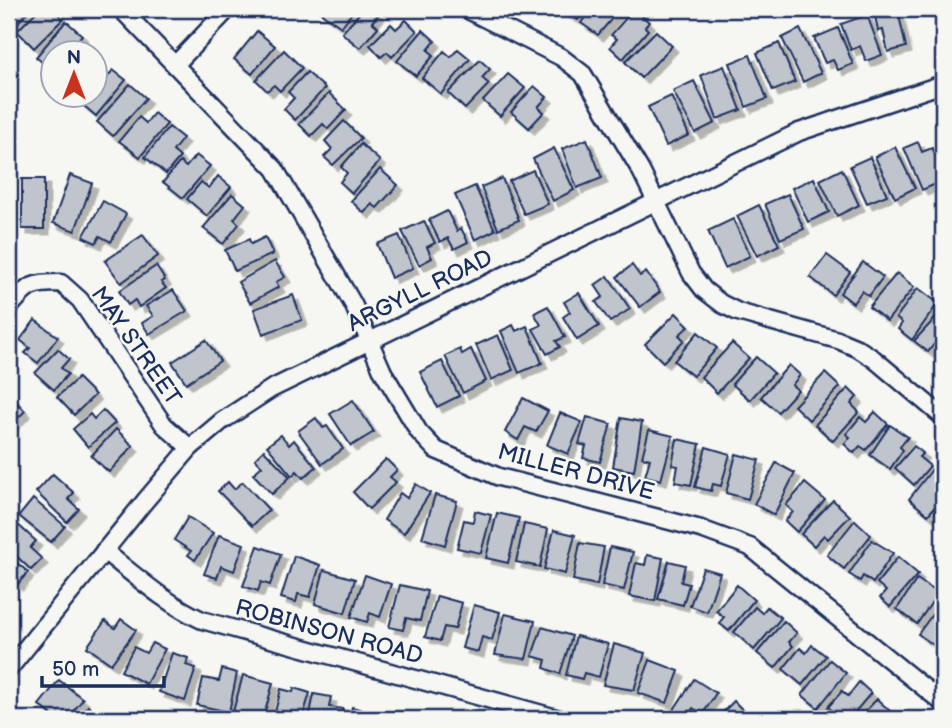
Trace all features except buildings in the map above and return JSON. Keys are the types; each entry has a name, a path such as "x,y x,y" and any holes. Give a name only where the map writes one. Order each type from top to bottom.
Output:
{"street":[{"name":"MILLER DRIVE","path":"121,9 275,169 353,304 383,372 419,432 436,450 499,477 701,529 750,547 943,703"},
{"path":"176,65 228,9"},
{"path":"466,9 561,57 583,74 617,130 691,273 704,290 738,312 838,340 857,348 943,417"},
{"name":"ARGYLL ROAD","path":"9,669 190,448 250,401 799,132 943,84"},
{"name":"MAY STREET","path":"9,308 22,293 37,283 61,283 80,300 164,425 190,448"},
{"name":"ROBINSON ROAD","path":"104,551 158,594 202,620 560,719"}]}
